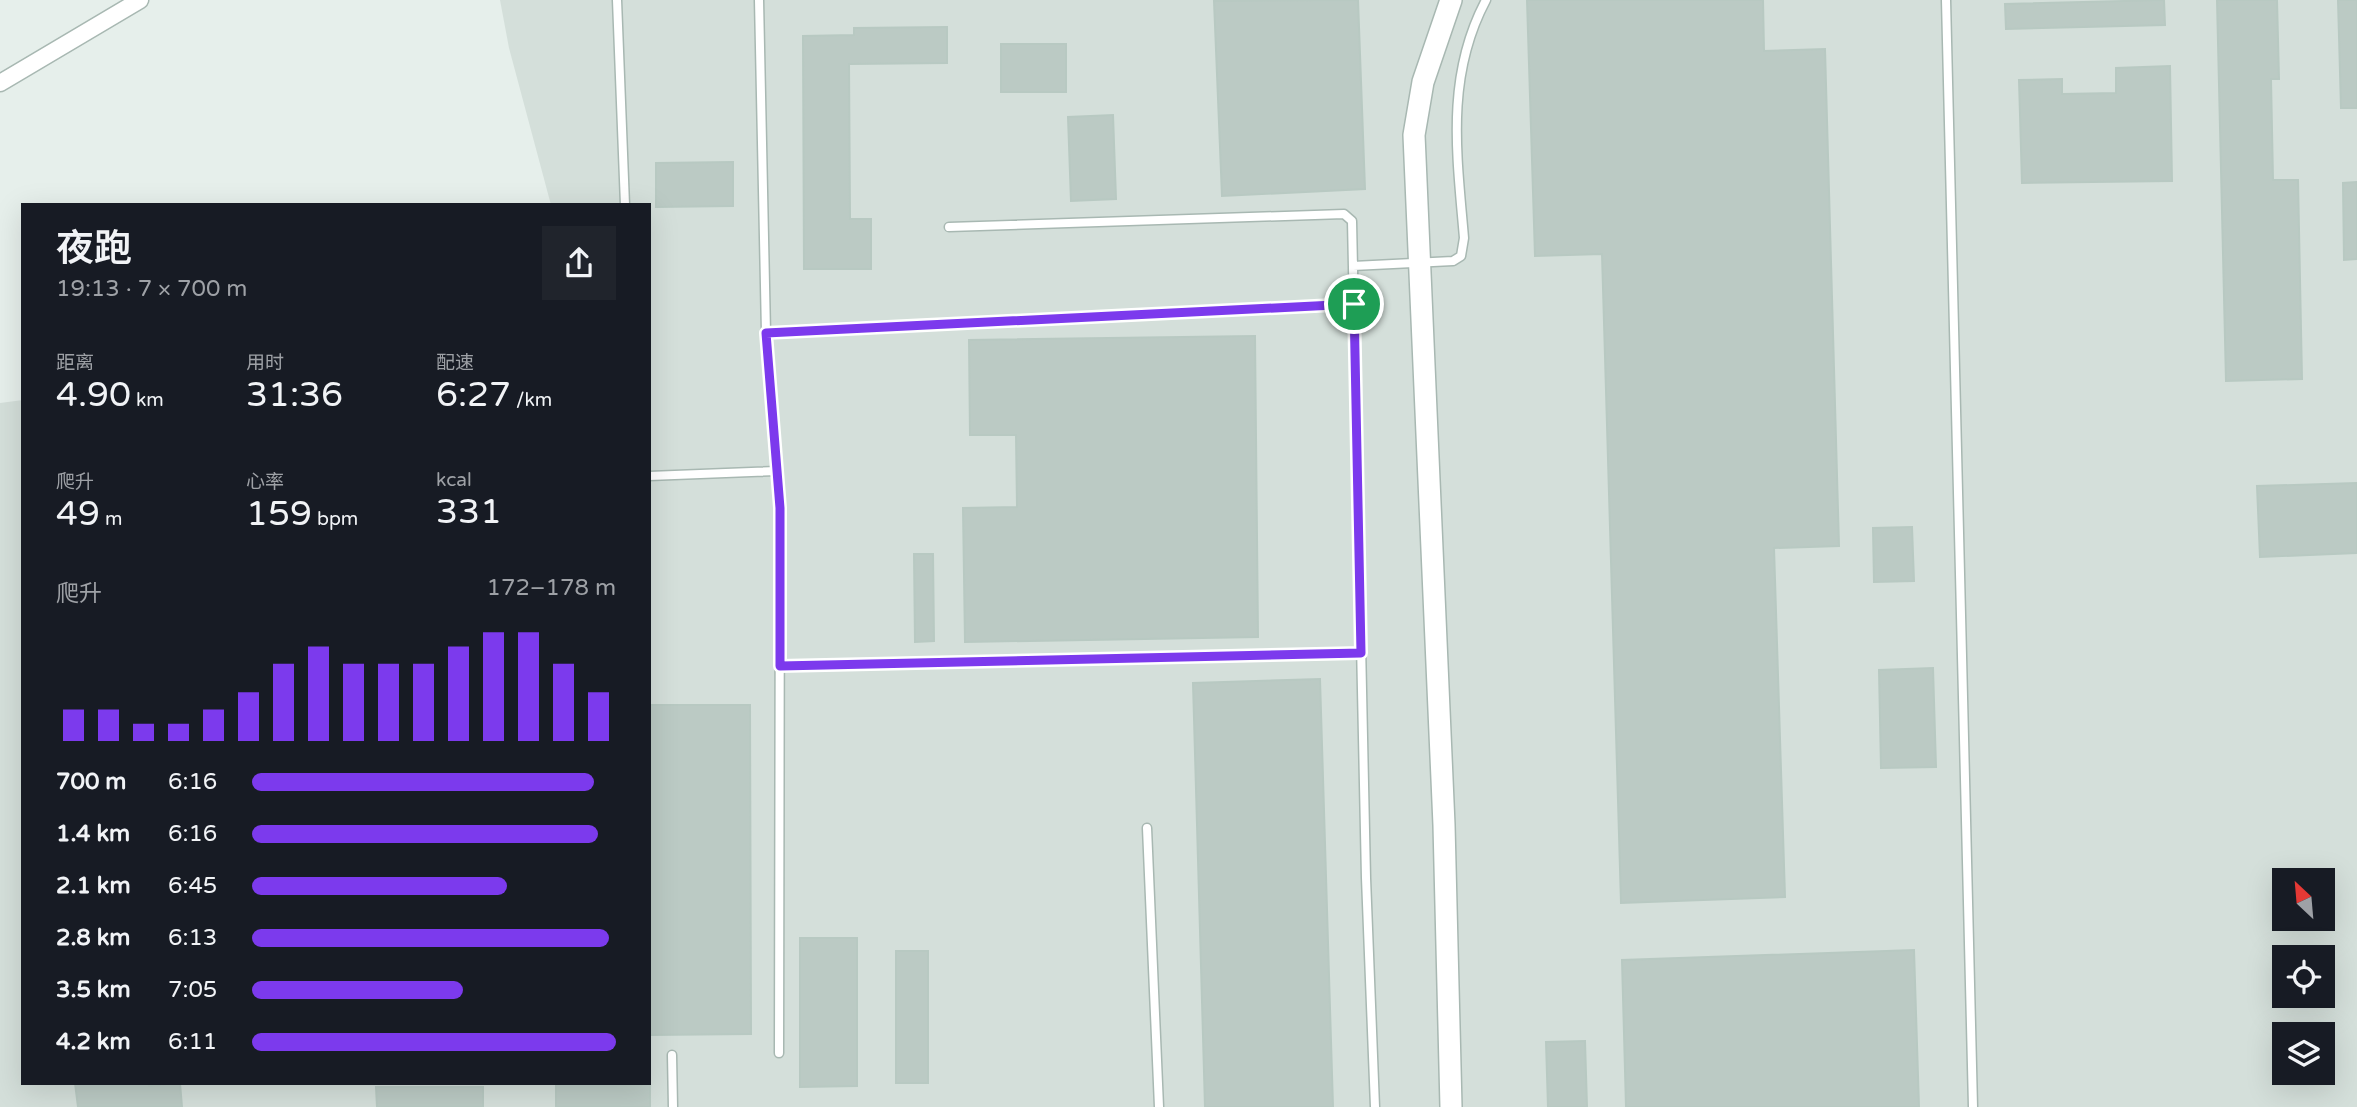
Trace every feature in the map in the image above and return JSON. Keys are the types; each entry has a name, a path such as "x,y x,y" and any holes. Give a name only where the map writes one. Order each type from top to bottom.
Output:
{"street":[{"path":"0,83 140,0"},
{"path":"1451,0 1423,82 1415,120 1444,825 1451,1107"}],"lane":[{"path":"617,0 625,203"},
{"path":"759,0 766,333 780,508 779,1053"},
{"path":"1353,266 1453,261 1461,256 1464,238 1455,121 1464,59 1477,17 1486,0"},
{"path":"1946,0 1973,1107"},
{"path":"949,227 1344,214 1352,221 1361,653 1375,1107"},
{"path":"766,333 1354,304"},
{"path":"651,475 777,471"},
{"path":"780,666 1361,653"},
{"path":"1147,828 1159,1107"},
{"path":"673,1055 673,1107"}],"shaded area":[{"path":"500,0 2357,0 2357,1107 0,1107 0,403 21,400 21,1085 651,1085 651,203 550,203 509,48"}],"building":[{"path":"1358,0 1365,189 1222,196 1214,1"},
{"path":"1527,0 1763,0 1764,51 1825,49 1839,546 1774,548 1785,897 1621,903 1602,254 1535,256"},
{"path":"2164,0 2165,25 2006,29 2005,4"},
{"path":"2217,0 2277,0 2279,79 2271,79 2273,180 2298,180 2302,379 2226,381"},
{"path":"2338,0 2357,0 2357,108 2341,108"},
{"path":"947,27 947,63 849,64 850,219 871,219 871,269 804,269 803,36 854,35 854,28"},
{"path":"1001,44 1066,44 1066,92 1001,92"},
{"path":"2170,66 2172,181 2022,183 2019,80 2062,79 2062,94 2116,93 2116,68"},
{"path":"1113,115 1116,199 1071,201 1068,117"},
{"path":"733,162 733,206 656,207 656,163"},
{"path":"2357,182 2357,259 2344,260 2343,183"},
{"path":"1255,336 1258,637 965,642 963,508 1017,507 1016,435 970,435 969,340"},
{"path":"2357,483 2357,553 2260,557 2257,486"},
{"path":"1912,527 1914,581 1874,582 1873,528"},
{"path":"914,554 933,554 934,641 915,642"},
{"path":"1933,668 1936,767 1881,768 1879,670"},
{"path":"1320,679 1333,1107 1205,1107 1193,683"},
{"path":"651,705 750,705 751,1034 651,1035"},
{"path":"800,938 857,938 857,1086 800,1087"},
{"path":"1914,950 1919,1107 1626,1107 1622,960"},
{"path":"896,951 928,951 928,1083 896,1083"},
{"path":"1585,1041 1587,1107 1548,1107 1546,1042"},
{"path":"75,1085 180,1085 182,1107 78,1107"},
{"path":"556,1085 650,1085 650,1107 556,1107"},
{"path":"376,1087 483,1087 483,1107 377,1107"}],"route":[{"path":"1354,304 1361,653 780,666 780,508 766,333 1354,304"}]}
